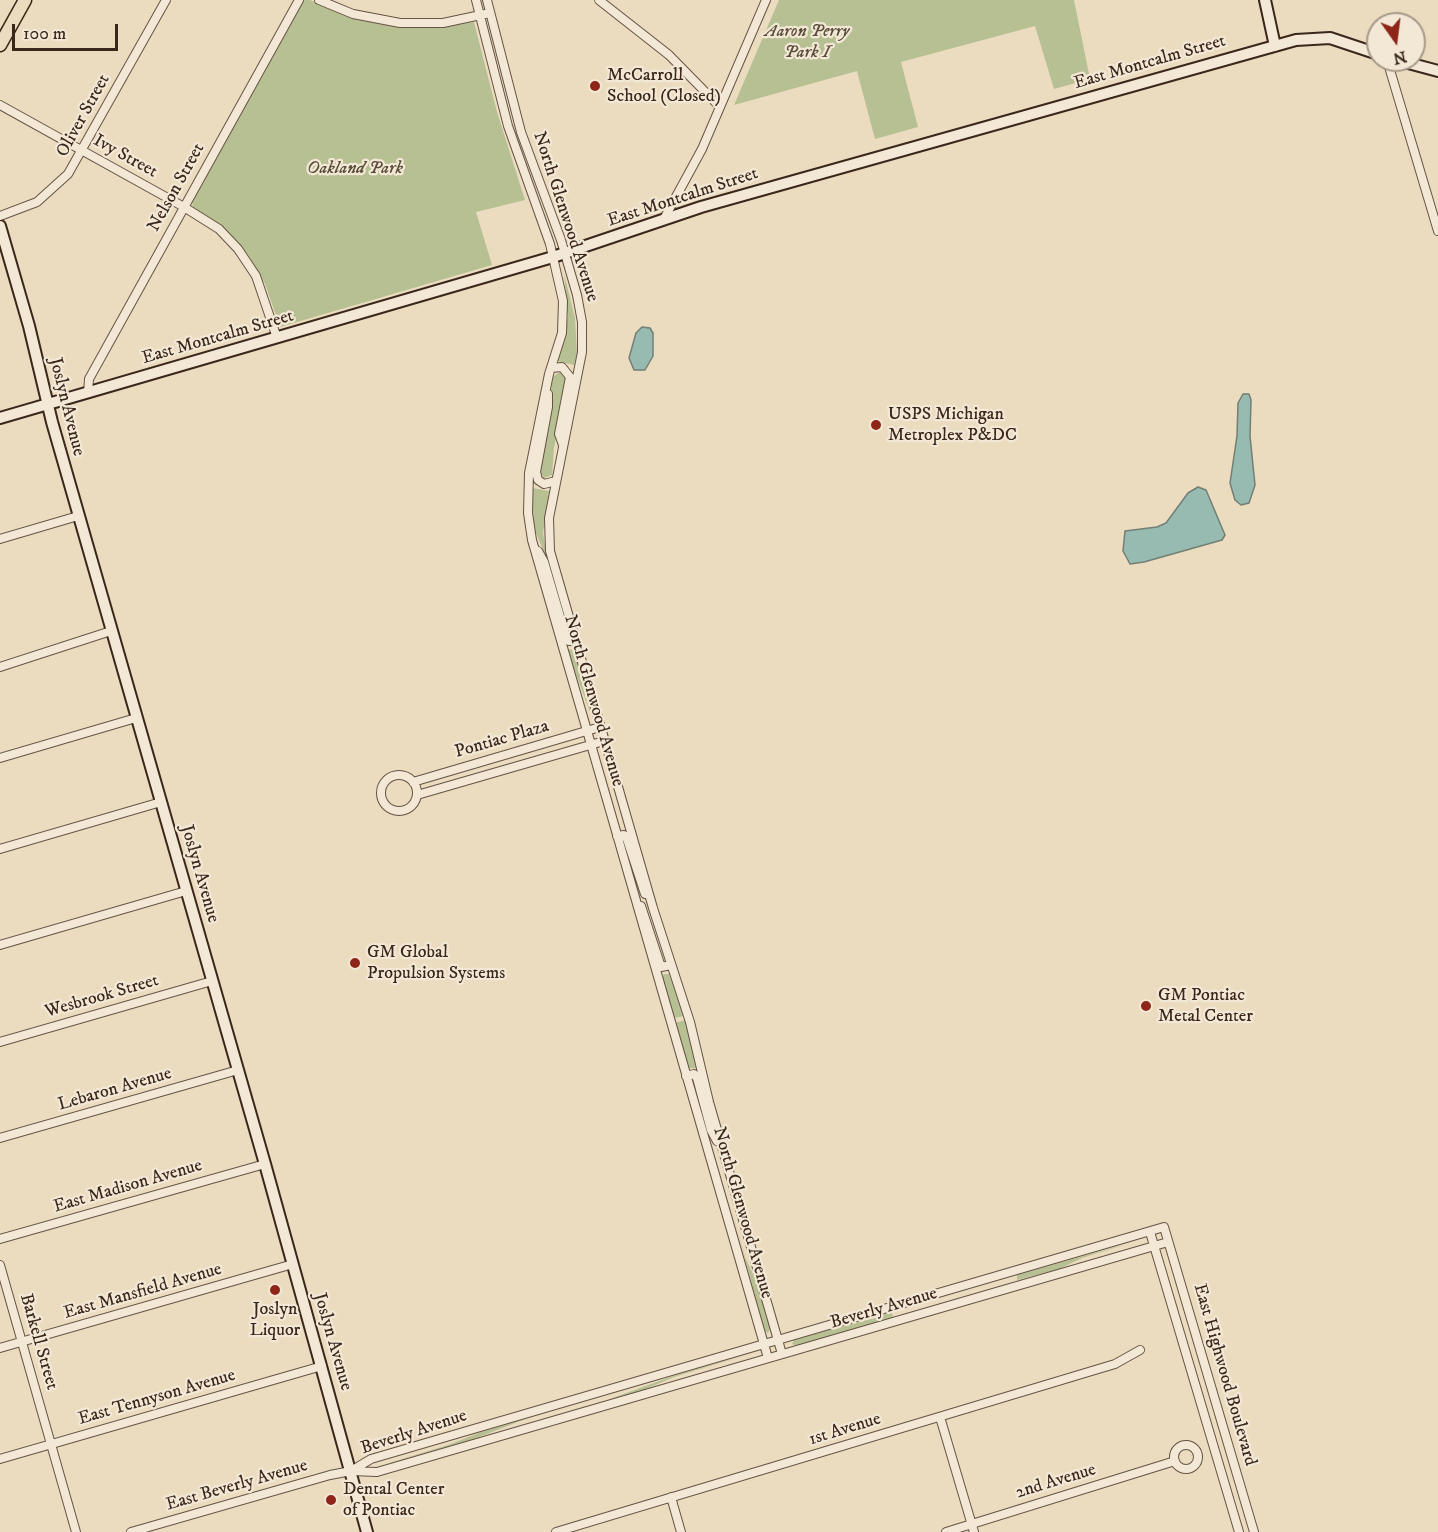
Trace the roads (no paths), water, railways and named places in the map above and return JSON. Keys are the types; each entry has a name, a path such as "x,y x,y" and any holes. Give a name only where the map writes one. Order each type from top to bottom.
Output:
{"main road":[{"path":"0,45 25,0"},
{"path":"1265,0 1275,46"},
{"name":"East Montcalm Street","path":"0,418 553,257 665,217 1275,46 1321,37 1366,50"},
{"name":"Joslyn Avenue","path":"0,226 78,516 265,1164 367,1532"}],"street":[{"name":"Oliver Street","path":"0,216 27,207 50,193 68,174 166,0"},
{"name":"Nelson Street","path":"88,393 89,379 299,0"},
{"path":"319,0 353,14 400,23 443,23 490,13"},
{"name":"North Glenwood Avenue","path":"476,0 508,126 553,257 562,293 564,317 548,381 528,486 532,540 768,1358"},
{"name":"North Glenwood Avenue","path":"487,0 521,132 565,253 579,302 583,334 549,518 549,543 653,908 693,1032 724,1153 782,1354"},
{"path":"599,0 669,55 720,107"},
{"path":"665,217 696,161 766,0"},
{"path":"1391,72 1438,231"},
{"name":"Ivy Street","path":"0,105 184,207 219,229 247,261 261,285 277,338"},
{"name":"North Glenwood Avenue","path":"551,368 566,369 570,377 559,434 564,446"},
{"name":"North Glenwood Avenue","path":"548,381 548,408 536,472 538,480 543,484 556,481"},
{"path":"0,539 78,516"},
{"name":"North Glenwood Avenue","path":"532,540 544,562 566,637 569,641 575,640"},
{"path":"0,667 111,631"},
{"path":"0,758 136,718"},
{"name":"Pontiac Plaza","path":"413,782 600,727"},
{"name":"Pontiac Plaza","path":"417,795 604,741"},
{"path":"401,776 413,782 417,795 410,808 400,811 387,806 382,798 382,788 391,778 401,776"},
{"path":"0,849 161,802"},
{"name":"North Glenwood Avenue","path":"617,836 624,835 627,839 641,885 653,908"},
{"path":"0,945 186,891"},
{"name":"North Glenwood Avenue","path":"633,891 646,916 661,966 671,965"},
{"name":"Wesbrook Street","path":"0,1042 212,981"},
{"name":"Lebaron Avenue","path":"0,1138 238,1070"},
{"name":"North Glenwood Avenue","path":"686,1076 697,1076 711,1130 724,1153"},
{"name":"East Madison Avenue","path":"0,1239 265,1164"},
{"name":"Beverly Avenue","path":"351,1471 371,1459 1164,1227"},
{"name":"East Highwood Boulevard","path":"1164,1227 1254,1532"},
{"name":"East Highwood Boulevard","path":"1150,1232 1239,1532"},
{"name":"Beverly Avenue","path":"351,1471 377,1472 1168,1242"},
{"name":"Barkell Street","path":"0,1264 76,1532"},
{"name":"East Mansfield Avenue","path":"0,1348 293,1264"},
{"name":"1st Avenue","path":"556,1532 1115,1364 1140,1350"},
{"name":"East Tennyson Avenue","path":"0,1459 322,1366"},
{"path":"940,1417 973,1528"},
{"name":"2nd Avenue","path":"946,1532 973,1528 1174,1461"},
{"name":"East Beverly Avenue","path":"131,1532 351,1471"},
{"path":"671,1497 681,1532"}],"water":[{"path":"642,327 650,328 653,333 653,356 645,370 634,370 629,358 636,333"},
{"path":"1243,394 1249,394 1251,400 1250,436 1255,485 1249,503 1241,505 1235,500 1230,483 1237,436 1238,403"},
{"path":"1198,487 1206,490 1225,535 1222,540 1130,564 1123,551 1125,531 1157,527 1166,523 1188,493"}],"place":[{"name":"McCarroll School (Closed)","path":"595,86"},
{"name":"USPS Michigan Metroplex P&DC","path":"876,425"},
{"name":"GM Global Propulsion Systems","path":"355,963"},
{"name":"GM Pontiac Metal Center","path":"1146,1006"},
{"name":"Joslyn Liquor","path":"275,1290"},
{"name":"Dental Center of Pontiac","path":"331,1500"}],"park label":[{"name":"Aaron Perry Park I","path":"807,42"},
{"name":"Oakland Park","path":"355,169"}]}
